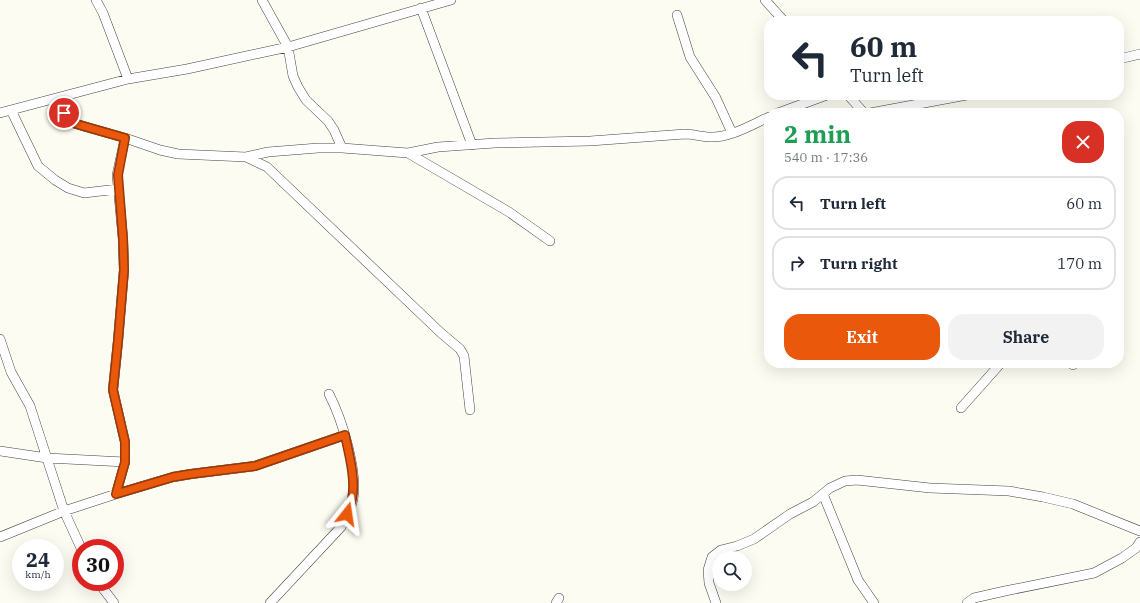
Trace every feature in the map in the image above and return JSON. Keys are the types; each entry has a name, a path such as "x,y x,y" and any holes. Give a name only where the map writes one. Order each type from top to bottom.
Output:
{"street":[{"path":"262,0 288,47 293,76 298,87 306,100 328,121 342,148"},
{"path":"0,113 128,80 288,47 451,0"},
{"path":"765,0 774,4 781,16"},
{"path":"98,1 128,80"},
{"path":"421,8 472,145"},
{"path":"677,15 690,57 716,98 732,132"},
{"path":"1124,58 1140,54"},
{"path":"57,98 70,122 160,150 178,154 246,157 268,152 318,148 342,148 408,153 438,147 495,143 590,141 685,134 709,137 722,136 764,119"},
{"path":"792,108 813,100"},
{"path":"852,100 860,108"},
{"path":"897,108 940,100"},
{"path":"11,110 38,166 55,180 68,188 84,194 118,189"},
{"path":"116,494 125,462 125,442 113,390 124,270 118,175 125,138"},
{"path":"408,153 509,212 550,240"},
{"path":"246,157 266,167 441,333 460,349 464,356 470,410"},
{"path":"0,339 11,372 30,406 64,511 77,539"},
{"path":"961,408 997,368"},
{"path":"270,603 341,527 353,498 353,482 345,435 335,406 329,394"},
{"path":"0,537 64,511 173,477 255,466 345,435"},
{"path":"0,451 47,458 125,462"},
{"path":"716,603 709,583 708,570 712,557 721,550 737,546 754,539 790,514 813,502 830,488 845,481 856,480 930,488 1009,491 1073,504 1140,531"},
{"path":"823,494 858,580 874,603"},
{"path":"967,603 974,598 1094,573 1122,558 1136,548 1140,542"},
{"path":"105,591 114,603"}],"route":[{"path":"64,113 70,122 125,138 118,175 124,270 113,390 125,442 125,462 116,494 173,477 214,471 242,469 255,466 345,435 353,482 353,498 347,514"}]}
